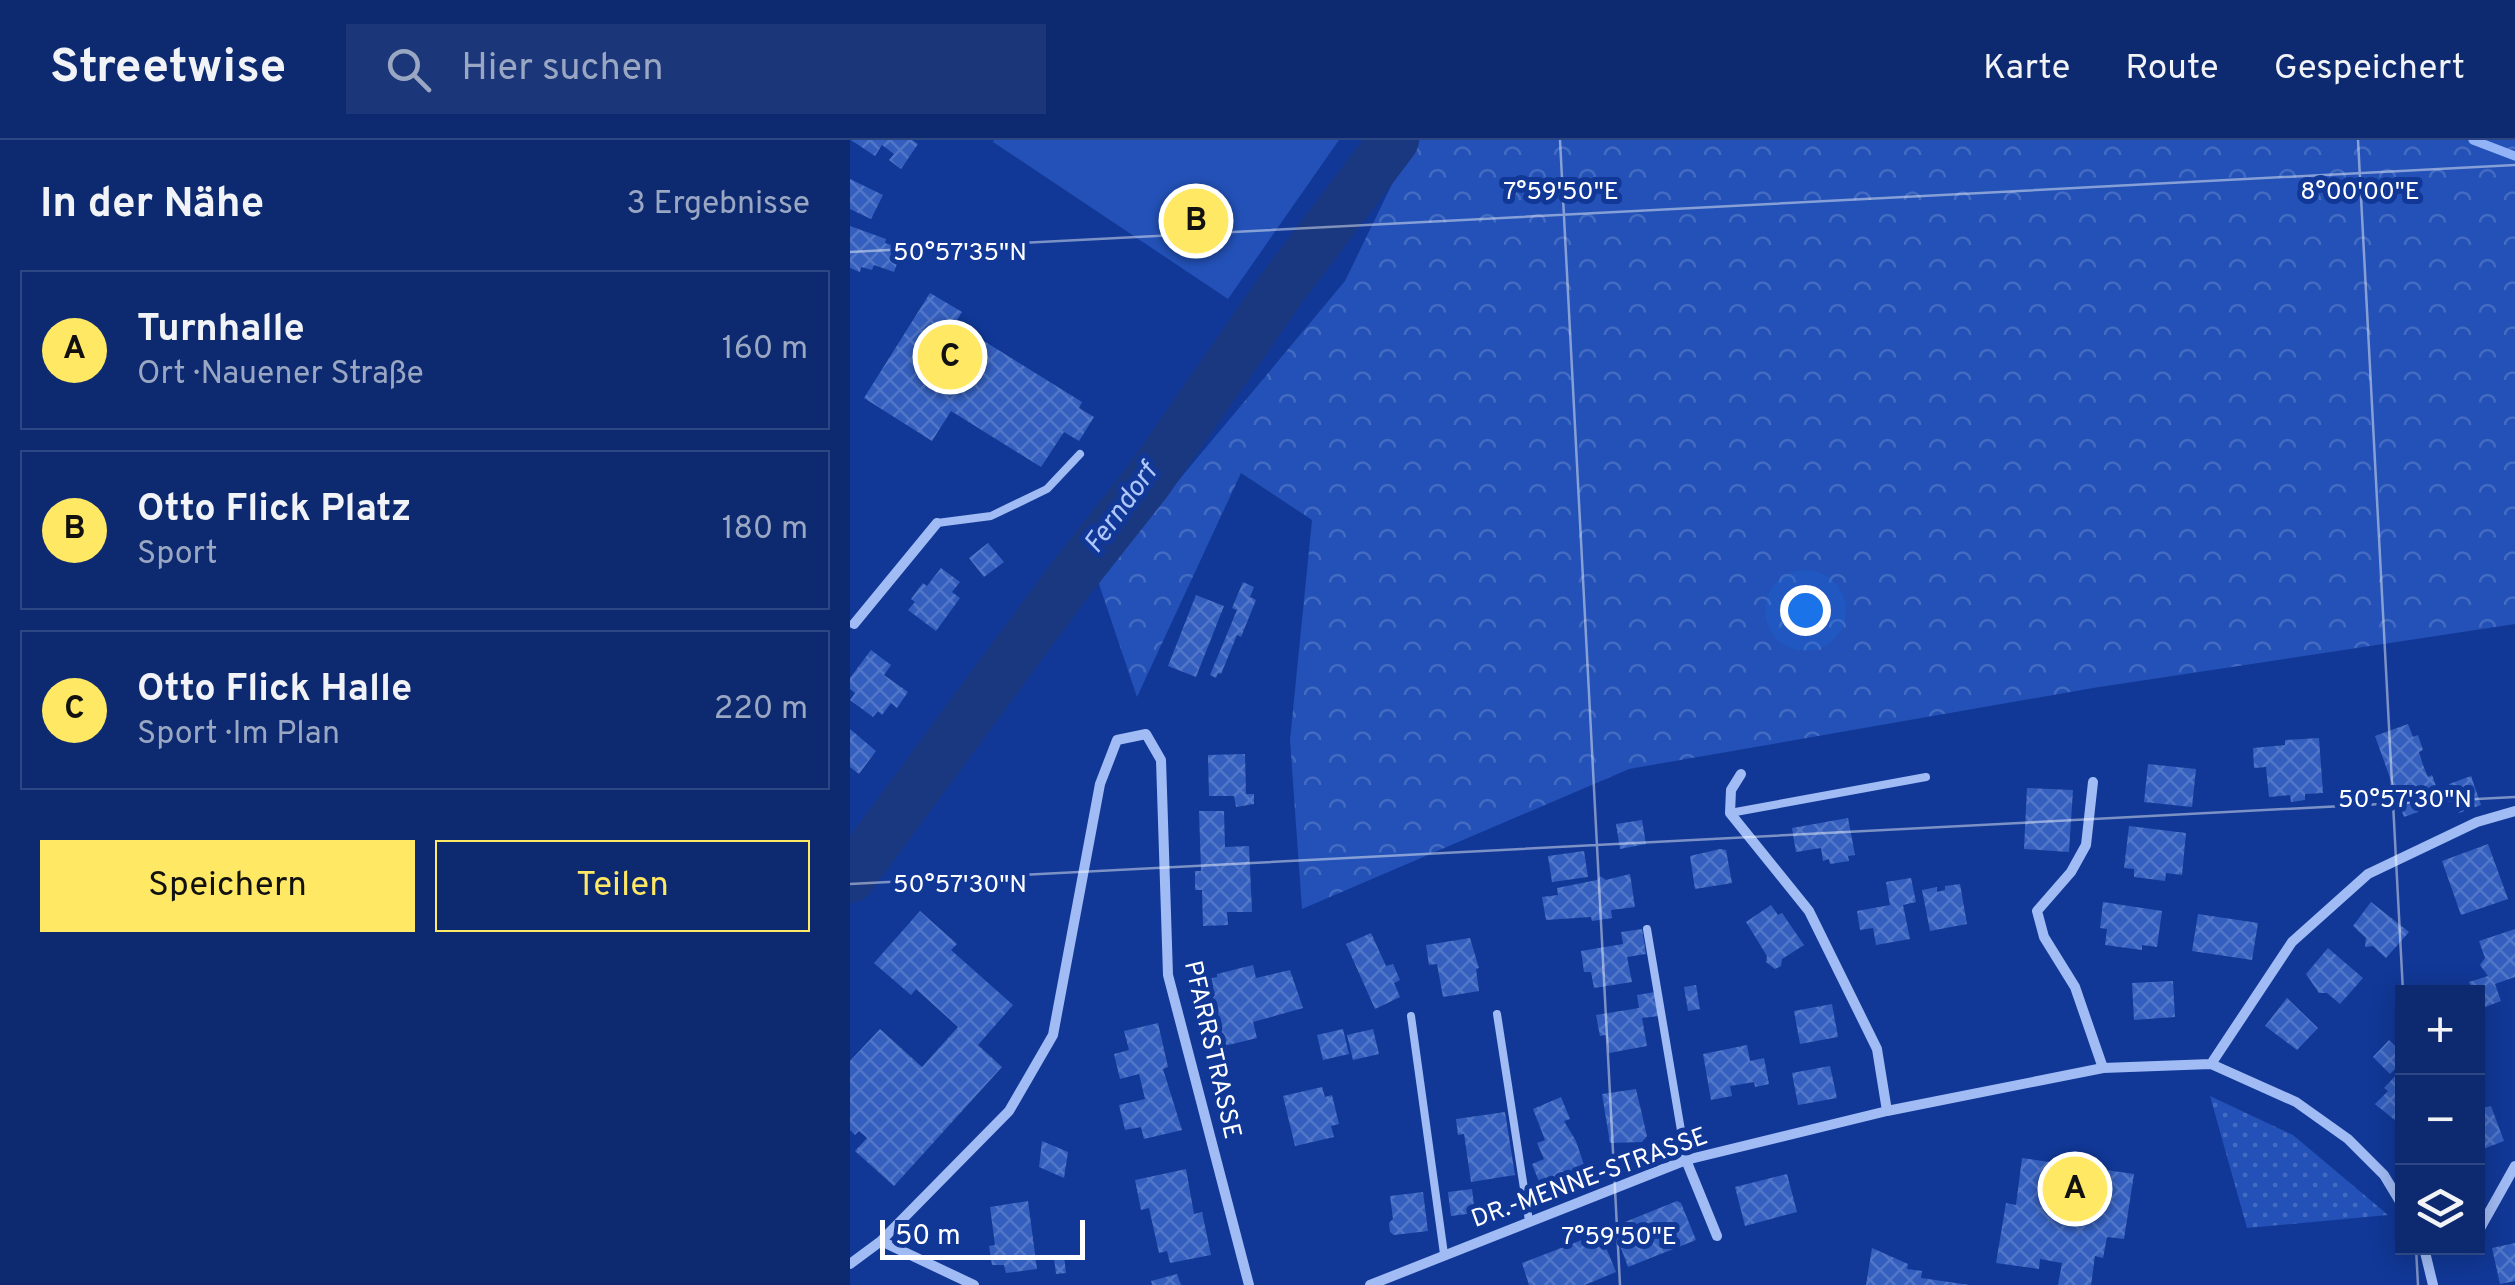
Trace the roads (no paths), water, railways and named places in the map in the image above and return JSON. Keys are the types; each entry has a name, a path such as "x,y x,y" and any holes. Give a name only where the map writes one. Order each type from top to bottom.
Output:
{"street":[{"path":"851,625 937,523"},
{"name":"PFARRSTRASSE","path":"881,1241 1008,1111 1052,1035 1100,784 1117,740 1146,734 1162,760 1168,975 1249,1285"},
{"path":"1740,774 1731,790 1730,813 1809,912 1877,1049 1887,1111"},
{"path":"2093,782 2086,845 2071,872 2038,911 2044,937 2075,987 2104,1068"},
{"path":"2395,1193 2384,1175 2348,1138 2296,1102 2211,1064 2292,942 2368,874 2477,822 2515,810"},
{"name":"DR.-MENNE-STRASSE","path":"1370,1285 1686,1160 1887,1111 2104,1068 2211,1064"},
{"path":"1686,1160 1717,1236"},
{"path":"2485,1220 2515,1166"},
{"path":"850,1264 881,1241 974,1285"},
{"path":"2426,1255 2433,1285"}],"lane":[{"path":"937,523 991,516 1047,488 1080,454"},
{"path":"1730,813 1926,778"},
{"path":"1648,929 1686,1160"},
{"path":"1497,1014 1529,1222"},
{"path":"1412,1016 1444,1254"}],"waterway":[{"name":"Ferndorf","path":"850,878 1147,482 1282,288 1394,140"},
{"path":"2473,140 2515,156"}],"place":[{"name":"Otto Flick Platz","path":"1196,221"},
{"name":"Otto Flick Halle","path":"950,357"},
{"name":"Turnhalle","path":"2075,1189"}]}
